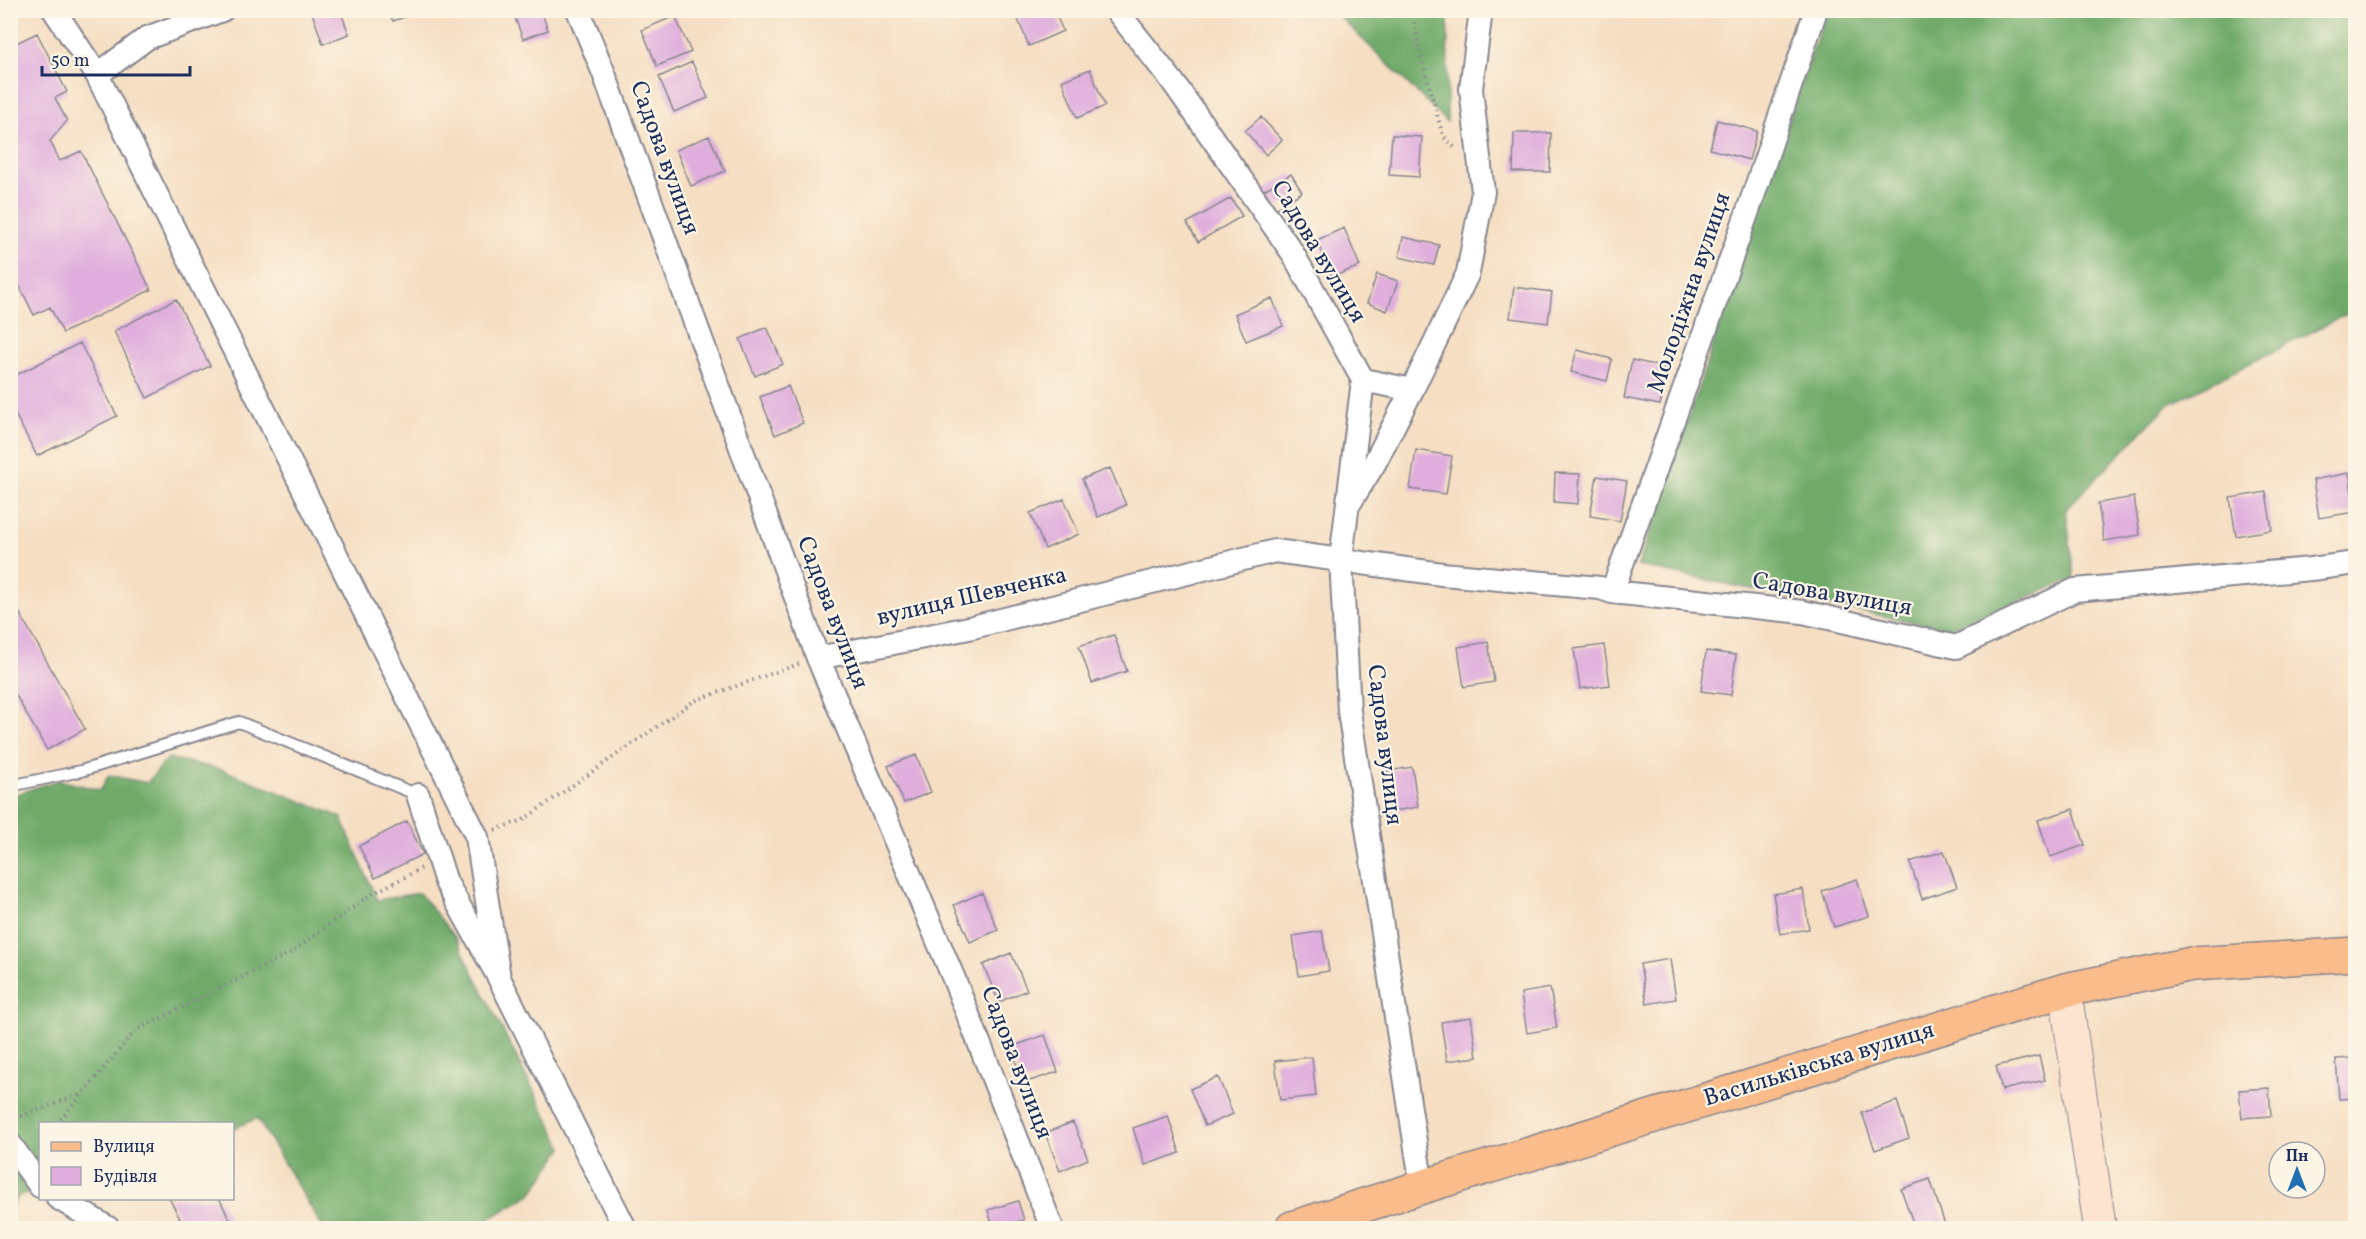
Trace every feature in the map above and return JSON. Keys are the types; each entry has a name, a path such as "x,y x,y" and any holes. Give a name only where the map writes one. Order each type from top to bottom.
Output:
{"main road":[{"name":"Васильківська вулиця","path":"1292,1228 2065,990 2192,964 2355,954"}],"street":[{"path":"54,10 97,75 477,837 499,978"},
{"path":"97,75 147,38 222,10"},
{"name":"Садова вулиця","path":"578,10 607,82 818,658 954,979 1052,1228"},
{"name":"Садова вулиця","path":"1116,10 1173,82 1292,252 1363,380 1341,559 1349,711 1422,1187"},
{"path":"1347,507 1374,464 1412,390 1467,273 1483,192 1471,89 1481,10"},
{"name":"Молодіжна вулиця","path":"1612,592 1750,205 1816,10"},
{"path":"1363,380 1412,390"},
{"name":"вулиця Шевченка","path":"818,658 969,628 1275,551 1341,559"},
{"name":"Садова вулиця","path":"1341,559 1442,574 1600,588 1612,592 1803,612 1956,647 2075,590 2355,563"},
{"path":"418,795 446,882 499,978 625,1228"},
{"path":"2065,990 2100,1228"},
{"path":"10,1144 39,1185"},
{"path":"61,1200 108,1228"}],"lane":[{"path":"10,786 81,771 239,722 418,795"}],"path":[{"path":"1412,10 1420,52 1443,136 1481,174"},
{"path":"477,837 523,820 694,701 818,658"},
{"path":"59,1122 135,1031 292,952 368,896 439,860"},
{"path":"10,1124 17,1118 79,1095"}],"green space":[{"path":"1334,11 1448,11 1447,122"},
{"path":"1826,11 2355,11 2355,305 2349,313 2168,405 2066,509 2074,579 1947,629 1638,566"},
{"path":"168,758 223,770 341,817 377,900 419,893 455,937 563,1148 531,1194 474,1228 323,1228 257,1118 234,1129 234,1122 39,1122 39,1193 19,1195 11,1208 11,796 58,780 100,790 109,775 147,783"}],"building":[{"path":"311,10 340,10 349,34 323,44"},
{"path":"388,10 421,10 421,11 393,21"},
{"path":"512,10 541,10 548,30 523,39"},
{"path":"1014,10 1054,10 1063,31 1029,46"},
{"path":"675,16 691,52 657,66 642,30"},
{"path":"37,33 67,92 55,98 67,121 50,141 60,161 81,151 151,290 63,333 50,307 34,315 10,267 10,46"},
{"path":"692,62 708,98 674,112 659,77"},
{"path":"1090,69 1105,106 1077,118 1062,81"},
{"path":"1261,117 1282,140 1266,155 1245,131"},
{"path":"1717,120 1757,131 1749,160 1710,149"},
{"path":"1514,133 1551,133 1550,172 1513,172"},
{"path":"1392,135 1422,137 1419,177 1389,175"},
{"path":"709,136 725,171 691,186 676,150"},
{"path":"1291,174 1302,192 1276,209 1264,190"},
{"path":"1231,198 1242,216 1198,242 1187,223"},
{"path":"1344,228 1360,266 1332,277 1317,240"},
{"path":"1403,237 1439,245 1434,265 1399,257"},
{"path":"1377,274 1398,281 1387,311 1367,303"},
{"path":"1514,287 1552,292 1548,323 1510,318"},
{"path":"1272,298 1283,326 1246,341 1235,314"},
{"path":"176,299 210,366 147,398 114,331"},
{"path":"767,327 783,364 755,376 740,339"},
{"path":"80,343 117,416 37,456 10,404 10,378"},
{"path":"1577,350 1612,359 1607,381 1571,372"},
{"path":"1632,360 1668,368 1660,405 1624,398"},
{"path":"788,386 803,423 775,435 760,397"},
{"path":"1416,450 1452,456 1446,494 1410,489"},
{"path":"1110,468 1126,505 1098,517 1082,479"},
{"path":"1555,473 1580,474 1578,504 1554,502"},
{"path":"2349,473 2355,512 2319,518 2313,480"},
{"path":"1597,476 1627,481 1620,521 1590,516"},
{"path":"2266,492 2272,530 2236,536 2230,498"},
{"path":"2134,497 2140,535 2104,541 2098,503"},
{"path":"1064,499 1079,534 1045,549 1030,513"},
{"path":"14,603 85,729 47,750 10,685 10,605"},
{"path":"1114,635 1127,671 1092,683 1079,646"},
{"path":"1488,642 1494,682 1464,687 1458,647"},
{"path":"1604,645 1610,685 1580,689 1574,649"},
{"path":"1706,651 1736,655 1731,695 1701,691"},
{"path":"916,755 931,792 904,803 888,766"},
{"path":"1412,767 1418,807 1388,812 1382,772"},
{"path":"2073,809 2085,845 2050,857 2038,820"},
{"path":"407,821 423,854 375,878 359,846"},
{"path":"1944,851 1957,887 1922,899 1910,862"},
{"path":"1857,879 1869,916 1834,927 1822,891"},
{"path":"1803,889 1809,929 1780,934 1773,894"},
{"path":"982,893 998,930 970,942 954,905"},
{"path":"1322,931 1329,971 1299,976 1293,936"},
{"path":"1011,953 1027,990 999,1002 983,965"},
{"path":"1670,959 1676,999 1647,1004 1640,964"},
{"path":"1550,988 1557,1028 1527,1033 1521,993"},
{"path":"1471,1017 1477,1057 1447,1061 1441,1022"},
{"path":"1045,1035 1058,1072 1023,1083 1011,1047"},
{"path":"2039,1056 2045,1080 2002,1090 1996,1066"},
{"path":"1312,1057 1316,1096 1280,1100 1275,1061"},
{"path":"2356,1058 2356,1098 2339,1099 2336,1059"},
{"path":"1218,1077 1233,1114 1205,1126 1190,1089"},
{"path":"2269,1088 2271,1116 2242,1118 2239,1090"},
{"path":"1897,1101 1909,1138 1875,1150 1862,1113"},
{"path":"1168,1116 1180,1153 1145,1165 1133,1128"},
{"path":"1073,1122 1088,1159 1060,1171 1045,1133"},
{"path":"1930,1179 1946,1228 1915,1228 1901,1189"},
{"path":"170,1200 220,1200 233,1226 227,1228 185,1228"},
{"path":"1018,1201 1024,1220 993,1228 988,1210"}]}
